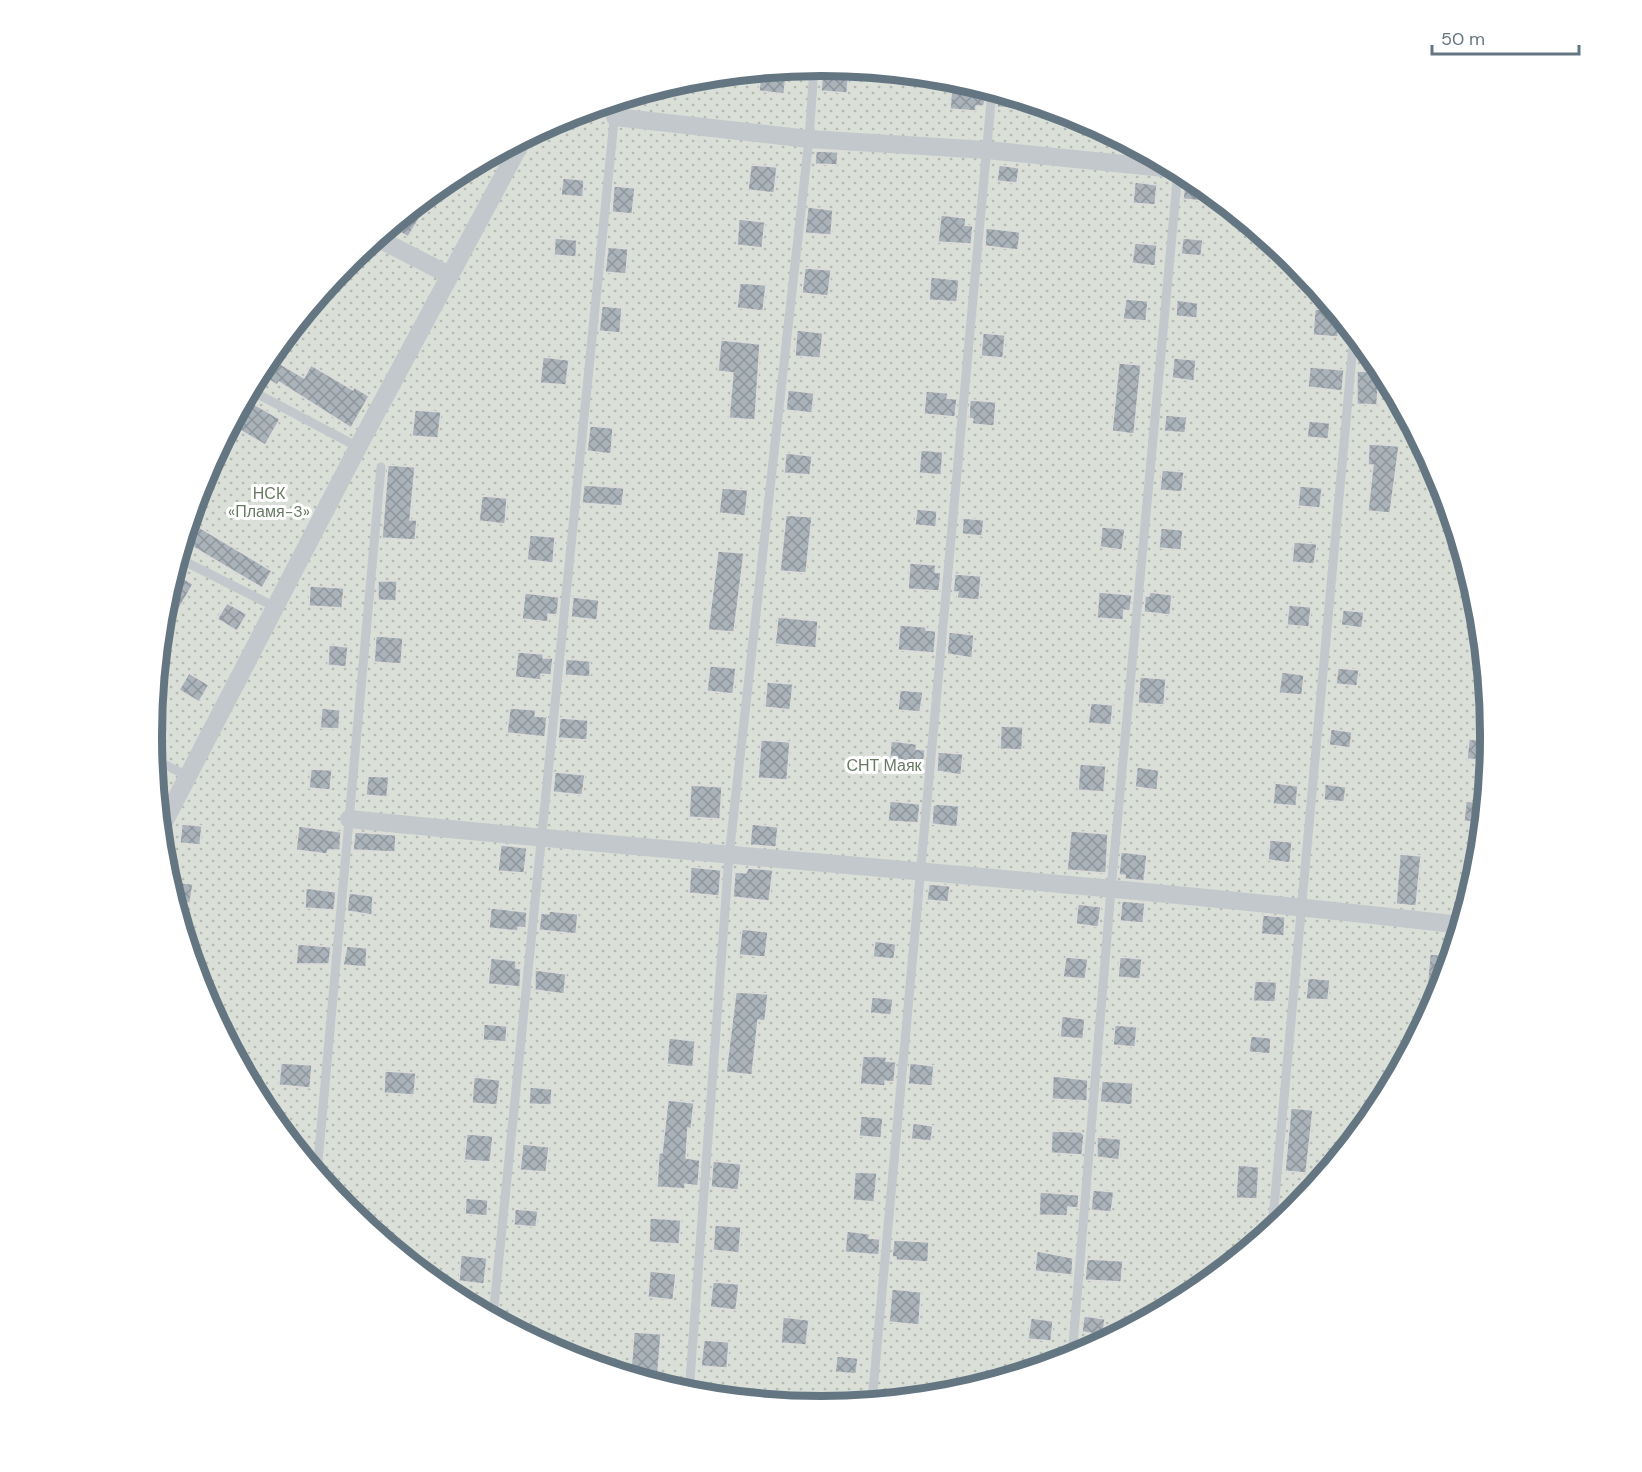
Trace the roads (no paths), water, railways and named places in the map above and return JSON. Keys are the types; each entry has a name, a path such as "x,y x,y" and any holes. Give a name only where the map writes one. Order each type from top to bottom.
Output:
{"street":[{"path":"616,109 809,139 987,150 1155,168"},
{"path":"167,817 358,447 516,152"},
{"path":"384,242 449,275"},
{"path":"349,819 540,839 1302,906 1453,924"}],"lane":[{"path":"690,1382 729,856 809,139 813,76"},
{"path":"873,1393 918,873 991,99"},
{"path":"494,1308 616,109"},
{"path":"1073,1345 1111,889 1175,180"},
{"path":"1273,1215 1353,347"},
{"path":"258,394 358,447"},
{"path":"318,1162 381,467"},
{"path":"185,562 274,607"},
{"path":"162,764 188,776"}],"park label":[{"name":"НСК «Пламя-3»","path":"269,502"},
{"name":"СНТ Маяк","path":"884,765"}]}
